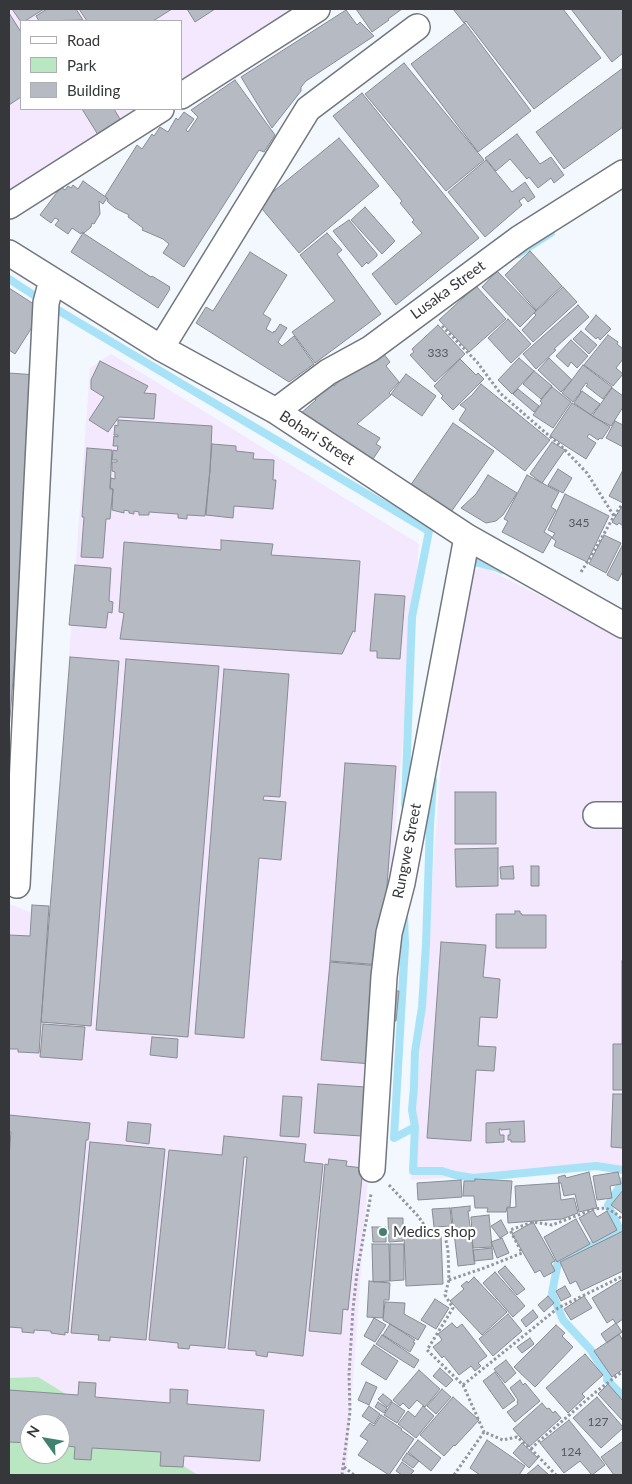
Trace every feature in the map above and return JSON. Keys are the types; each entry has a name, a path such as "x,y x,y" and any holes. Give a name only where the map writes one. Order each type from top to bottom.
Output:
{"street":[{"path":"182,95 317,9"},
{"path":"161,348 308,109 417,27"},
{"path":"9,206 159,110"},
{"name":"Lusaka Street","path":"276,411 328,372 370,349 520,238 623,173"},
{"name":"Bohari Street","path":"9,254 161,348 276,411 467,537 566,594 623,624"},
{"path":"17,885 46,303 52,280"},
{"name":"Rungwe Street","path":"373,1174 384,977 389,933 402,883 467,537"},
{"path":"596,815 623,815"}],"path":[{"path":"424,308 477,362 500,393 562,447 586,473 614,516"},
{"path":"566,594 623,503"},
{"path":"342,1475 350,1412 353,1309 373,1174 384,1179 403,1202 418,1216 428,1230 444,1231 448,1250 449,1280 445,1295 453,1308 427,1350 463,1385 484,1432 503,1440 517,1438 531,1449 556,1475"},
{"path":"449,1280 522,1253 510,1230 533,1222 552,1225 594,1209 606,1208 623,1220"},
{"path":"463,1385 558,1308 623,1276"},
{"path":"531,1449 597,1391 623,1372"},
{"path":"454,1475 484,1432"},
{"path":"343,1467 354,1475"}],"shaded area":[{"path":"9,9 312,9 182,93 182,20 20,20 20,110 156,110 22,197 9,188"},
{"path":"111,354 419,544 380,1012 346,1475 9,1475 9,904 50,920 90,368"},
{"path":"483,567 623,637 623,1166 411,1180 454,578"}],"green space":[{"path":"38,1377 198,1475 9,1475 9,1378"}],"building":[{"path":"12,9 44,9 27,20 20,21"},
{"path":"47,9 76,9 83,20 38,20 36,16"},
{"path":"79,9 172,9 155,20 86,20"},
{"path":"187,9 215,9 195,22"},
{"path":"356,9 402,9 372,32"},
{"path":"453,9 563,9 601,58 534,109 466,21 464,23"},
{"path":"571,9 623,9 623,53 612,62"},
{"path":"346,10 357,25 360,22 374,36 306,81 301,87 301,91 272,128 241,77"},
{"path":"9,13 20,30 20,98 9,105"},
{"path":"465,23 531,111 478,152 411,64"},
{"path":"404,63 484,160 446,191 365,94"},
{"path":"623,68 623,127 564,169 536,132"},
{"path":"235,80 275,135 264,152 259,150 184,267 163,253 169,244 163,239 142,230 143,228 128,217 129,215 109,203 105,196 137,145 142,149 152,134 154,136 160,127 168,132 176,118 178,120 184,112 194,119 186,130 188,132 198,117 191,110"},
{"path":"362,93 479,238 396,305 372,274 422,233 412,222 414,220 400,203 402,201 333,116"},
{"path":"83,110 115,110 123,124 100,138"},
{"path":"517,134 540,164 551,157 564,175 554,183 551,178 538,188 529,177 527,179 510,159 496,171 485,158"},
{"path":"339,138 379,186 299,253 258,204"},
{"path":"486,160 512,192 525,182 535,197 528,202 524,197 519,201 522,205 485,237 448,192"},
{"path":"83,181 107,198 103,204 99,201 100,214 91,227 81,234 72,228 68,234 55,225 59,220 55,218 51,223 40,215 61,187 65,190 68,186 71,188 73,185 78,189"},
{"path":"365,207 395,241 382,254 351,220"},
{"path":"349,220 377,254 368,264 367,262 362,267 333,231"},
{"path":"83,233 151,277 170,287 158,308 71,252"},
{"path":"327,233 342,250 337,254 381,314 315,363 292,332 335,301 300,255"},
{"path":"530,251 562,286 536,310 505,275"},
{"path":"250,252 287,275 263,314 271,319 266,329 273,333 280,324 287,328 278,342 282,346 294,336 314,364 289,382 196,323 206,307 213,311"},
{"path":"497,271 536,311 520,327 482,287"},
{"path":"476,286 506,319 469,352 439,320"},
{"path":"563,287 577,302 533,342 522,330 536,315 534,313"},
{"path":"9,288 43,310 15,354 9,350"},
{"path":"578,305 589,317 554,349 556,350 536,369 523,354"},
{"path":"596,315 611,329 600,340 598,337 596,339 585,329"},
{"path":"508,319 531,344 511,363 488,338"},
{"path":"438,325 465,354 435,382 410,355 414,352 412,349"},
{"path":"581,331 597,345 589,354 573,339"},
{"path":"608,335 618,342 617,344 623,349 623,359 616,368 623,374 613,386 584,365"},
{"path":"571,340 588,356 577,368 571,362 568,367 556,356"},
{"path":"380,349 390,362 386,366 399,382 389,393 391,395 357,424 380,438 376,444 381,447 371,462 300,414 316,400 313,396 331,382 334,386 343,378 341,376"},
{"path":"519,358 534,371 512,394 498,380"},
{"path":"549,358 572,380 561,392 538,370"},
{"path":"460,359 476,375 478,373 484,379 453,410 441,398 443,396 434,386"},
{"path":"100,361 148,386 144,393 156,394 154,419 119,417 108,432 89,420 104,397 91,389 91,380"},
{"path":"583,365 612,387 603,399 586,386 588,384 586,383 573,402 562,393"},
{"path":"534,371 552,386 541,399 523,384"},
{"path":"9,373 37,375 9,730"},
{"path":"406,374 436,396 422,416 391,394"},
{"path":"481,384 550,440 525,471 459,420 466,409 460,405"},
{"path":"552,387 571,402 553,428 533,415 542,403 540,401"},
{"path":"612,388 623,396 623,407 611,426 592,416"},
{"path":"518,389 539,406 534,412 513,394"},
{"path":"582,391 600,404 591,415 574,403"},
{"path":"572,403 610,427 602,439 598,440 589,434 587,437 596,443 586,459 550,436"},
{"path":"118,420 212,426 205,516 187,515 187,519 178,518 178,514 149,512 149,515 139,515 139,512 134,511 134,514 124,510 124,513 112,510 113,489 110,488 111,478 115,479 115,472 112,471 112,462 117,462 117,460 112,460 113,450 117,451 118,446 113,446 114,436 118,437 118,435 114,435 115,425 118,426"},
{"path":"615,421 623,425 623,447 606,438"},
{"path":"453,423 494,451 451,512 408,489"},
{"path":"552,442 565,450 542,483 530,474"},
{"path":"212,444 236,446 236,451 254,453 253,459 274,460 273,480 276,480 273,509 234,506 233,518 206,515"},
{"path":"87,448 112,450 110,489 113,489 110,519 106,519 103,558 81,557"},
{"path":"558,469 572,478 563,493 548,485"},
{"path":"623,470 623,503 609,496"},
{"path":"488,475 517,493 503,515 496,521 486,523 461,508 476,494"},
{"path":"527,475 559,492 551,507 556,510 544,532 552,537 543,553 502,532 508,521 504,519"},
{"path":"565,494 609,516 587,562 554,546 556,541 552,538 555,533 548,530"},
{"path":"623,505 623,526 612,522"},
{"path":"604,535 621,543 606,573 589,564"},
{"path":"221,540 273,544 271,555 360,561 355,632 353,631 342,654 120,639 124,613 119,612 124,542 221,550"},
{"path":"623,544 623,571 618,581 607,575"},
{"path":"75,565 111,568 109,601 113,602 112,613 108,612 106,628 69,625"},
{"path":"375,594 405,596 400,659 377,658 377,651 370,651"},
{"path":"70,657 119,661 91,1026 41,1022"},
{"path":"126,659 219,666 188,1037 96,1030"},
{"path":"224,669 289,674 280,797 264,796 263,800 286,802 281,860 259,858 244,1038 195,1034"},
{"path":"345,763 396,766 381,965 330,961"},
{"path":"455,792 496,792 496,844 455,844"},
{"path":"498,848 498,886 456,887 455,849"},
{"path":"513,866 514,879 501,879 500,867"},
{"path":"531,866 539,866 539,886 531,886"},
{"path":"32,905 49,906 39,1053 18,1052 18,1049 9,1049 9,935 30,936"},
{"path":"515,911 520,911 522,915 546,915 546,948 496,948 496,914 515,914"},
{"path":"441,942 486,945 483,977 500,979 497,1018 480,1017 478,1046 496,1047 494,1071 476,1070 471,1141 427,1138"},
{"path":"622,961 623,1090 613,1090 613,1044 622,1044"},
{"path":"330,962 381,966 372,1064 321,1060"},
{"path":"386,990 399,991 396,1021 383,1020"},
{"path":"43,1024 85,1027 82,1060 40,1057"},
{"path":"152,1037 178,1039 177,1058 150,1055"},
{"path":"318,1084 366,1087 362,1136 314,1133"},
{"path":"613,1094 623,1094 623,1148 611,1147"},
{"path":"283,1096 302,1097 299,1137 280,1136"},
{"path":"9,1115 90,1123 88,1140 86,1140 68,1333 65,1332 65,1335 51,1333 51,1331 34,1330 34,1333 22,1332 22,1328 9,1327 9,1157 11,1132 9,1132"},
{"path":"524,1121 525,1142 511,1142 511,1140 508,1140 510,1129 499,1129 500,1135 504,1135 504,1142 486,1143 486,1123"},
{"path":"128,1122 151,1124 149,1144 126,1141"},
{"path":"224,1136 306,1144 304,1162 323,1164 303,1356 268,1352 267,1357 256,1355 256,1351 228,1349 247,1157 244,1157 225,1348 190,1345 189,1349 178,1348 178,1343 149,1340 169,1150 222,1155"},
{"path":"90,1142 165,1149 146,1340 110,1337 110,1341 98,1340 99,1335 71,1333"},
{"path":"329,1159 347,1161 346,1166 363,1168 348,1310 343,1309 341,1334 309,1331 325,1164 328,1165"},
{"path":"589,1172 597,1208 579,1212 575,1194 564,1196 558,1177 565,1175 566,1178"},
{"path":"618,1172 621,1184 610,1186 612,1198 597,1200 593,1176"},
{"path":"475,1179 512,1181 510,1207 507,1207 506,1212 487,1212 488,1208 475,1208 474,1196 463,1196 464,1181 475,1181"},
{"path":"461,1180 462,1197 418,1200 417,1183"},
{"path":"559,1183 561,1200 574,1198 578,1213 562,1219 508,1223 507,1208 516,1207 515,1186"},
{"path":"623,1190 623,1214 611,1205"},
{"path":"470,1206 470,1211 468,1211 475,1264 458,1266 451,1208"},
{"path":"450,1208 452,1226 434,1227 432,1209"},
{"path":"593,1210 597,1217 607,1211 617,1230 593,1243 579,1218"},
{"path":"489,1215 492,1247 473,1248 471,1217"},
{"path":"388,1218 403,1218 403,1241 389,1242"},
{"path":"576,1219 590,1244 557,1262 544,1237"},
{"path":"501,1220 508,1233 500,1238 491,1226"},
{"path":"533,1222 555,1261 551,1263 555,1271 544,1277 540,1270 535,1273 512,1234"},
{"path":"372,1227 386,1227 386,1242 373,1242"},
{"path":"623,1231 623,1271 581,1291 576,1281 570,1284 560,1262"},
{"path":"441,1236 443,1284 406,1286 404,1238"},
{"path":"502,1238 509,1253 497,1258 491,1242"},
{"path":"372,1244 389,1244 390,1281 373,1282"},
{"path":"390,1244 404,1244 404,1280 390,1281"},
{"path":"492,1248 493,1259 474,1261 473,1250"},
{"path":"505,1266 525,1289 517,1295 498,1272"},
{"path":"495,1272 525,1306 513,1317 483,1283"},
{"path":"474,1277 507,1312 482,1335 450,1301 464,1289 461,1286 467,1281 468,1283"},
{"path":"623,1279 623,1319 616,1324 613,1319 607,1323 592,1298"},
{"path":"369,1281 390,1283 389,1300 384,1300 383,1318 367,1317"},
{"path":"565,1286 571,1296 561,1301 556,1291"},
{"path":"548,1296 554,1303 544,1312 538,1305"},
{"path":"584,1296 592,1308 571,1320 564,1309"},
{"path":"435,1299 449,1308 436,1329 421,1320"},
{"path":"385,1302 405,1303 404,1314 426,1326 418,1340 383,1320"},
{"path":"533,1310 538,1317 526,1327 521,1320"},
{"path":"508,1314 522,1331 493,1356 479,1339"},
{"path":"374,1318 386,1325 375,1342 364,1336"},
{"path":"452,1323 457,1328 462,1324 487,1356 478,1363 481,1366 475,1371 471,1366 459,1375 444,1356 442,1358 433,1347 442,1340 438,1334"},
{"path":"616,1323 622,1332 607,1343 601,1334"},
{"path":"390,1324 415,1340 410,1352 383,1335"},
{"path":"556,1325 565,1333 562,1336 573,1347 535,1387 514,1367"},
{"path":"619,1334 623,1341 623,1369 612,1377 594,1351"},
{"path":"382,1335 419,1360 414,1368 376,1344"},
{"path":"530,1338 534,1344 522,1353 517,1347"},
{"path":"374,1345 398,1361 386,1380 361,1364"},
{"path":"585,1354 603,1375 582,1394 585,1397 568,1413 546,1388"},
{"path":"506,1360 516,1373 505,1383 494,1369"},
{"path":"440,1368 453,1380 446,1387 433,1376"},
{"path":"419,1370 440,1389 425,1407 417,1400 409,1409 403,1403 400,1406 393,1400"},
{"path":"495,1372 515,1400 503,1409 483,1381"},
{"path":"520,1380 523,1385 525,1383 540,1401 515,1422 507,1412 518,1404 518,1400 510,1388"},
{"path":"79,1382 96,1383 95,1397 170,1403 170,1389 188,1390 187,1404 264,1410 260,1461 184,1456 183,1467 160,1466 161,1452 92,1448 91,1460 74,1459 75,1447 70,1446 70,1414 20,1414 20,1443 9,1442 9,1390 78,1395"},
{"path":"366,1382 377,1387 369,1405 358,1400"},
{"path":"608,1384 623,1401 623,1421 598,1394"},
{"path":"442,1389 451,1397 436,1414 427,1406"},
{"path":"383,1394 392,1401 387,1407 378,1399"},
{"path":"453,1397 479,1420 444,1456 420,1435"},
{"path":"597,1397 623,1427 601,1448 573,1418"},
{"path":"378,1402 387,1408 384,1413 375,1407"},
{"path":"392,1402 405,1411 397,1423 384,1415"},
{"path":"542,1403 553,1413 555,1411 561,1418 529,1447 513,1429"},
{"path":"369,1406 380,1414 374,1424 362,1416"},
{"path":"423,1406 434,1416 416,1438 398,1424 408,1411 415,1417"},
{"path":"381,1415 414,1439 389,1475 358,1455 368,1441 360,1436 370,1423 374,1426"},
{"path":"569,1420 605,1465 592,1475 580,1461 564,1473 540,1443"},
{"path":"418,1440 441,1458 431,1471 408,1452"},
{"path":"487,1440 525,1466 519,1475 480,1475 470,1468"},
{"path":"623,1441 623,1474 614,1475 601,1457"},
{"path":"522,1443 538,1458 529,1468 513,1453"},
{"path":"407,1453 419,1461 413,1468 402,1460"},
{"path":"402,1462 414,1471 410,1475 402,1475 396,1471"},
{"path":"538,1465 549,1475 526,1475"}],"waterway":[{"path":"518,254 551,233"},
{"path":"9,279 46,303 429,531 412,617 405,805"},
{"path":"465,565 475,562 502,570"},
{"path":"433,780 422,1007 415,1052 412,1110 415,1127 413,1171 442,1171 473,1178 596,1166 623,1170"},
{"path":"404,914 405,945 394,1138 415,1127"},
{"path":"623,1181 608,1205 620,1230 558,1262 552,1293 563,1320 590,1349 608,1377 607,1380 623,1396"}],"place":[{"name":"Medics shop","path":"383,1232"}]}
